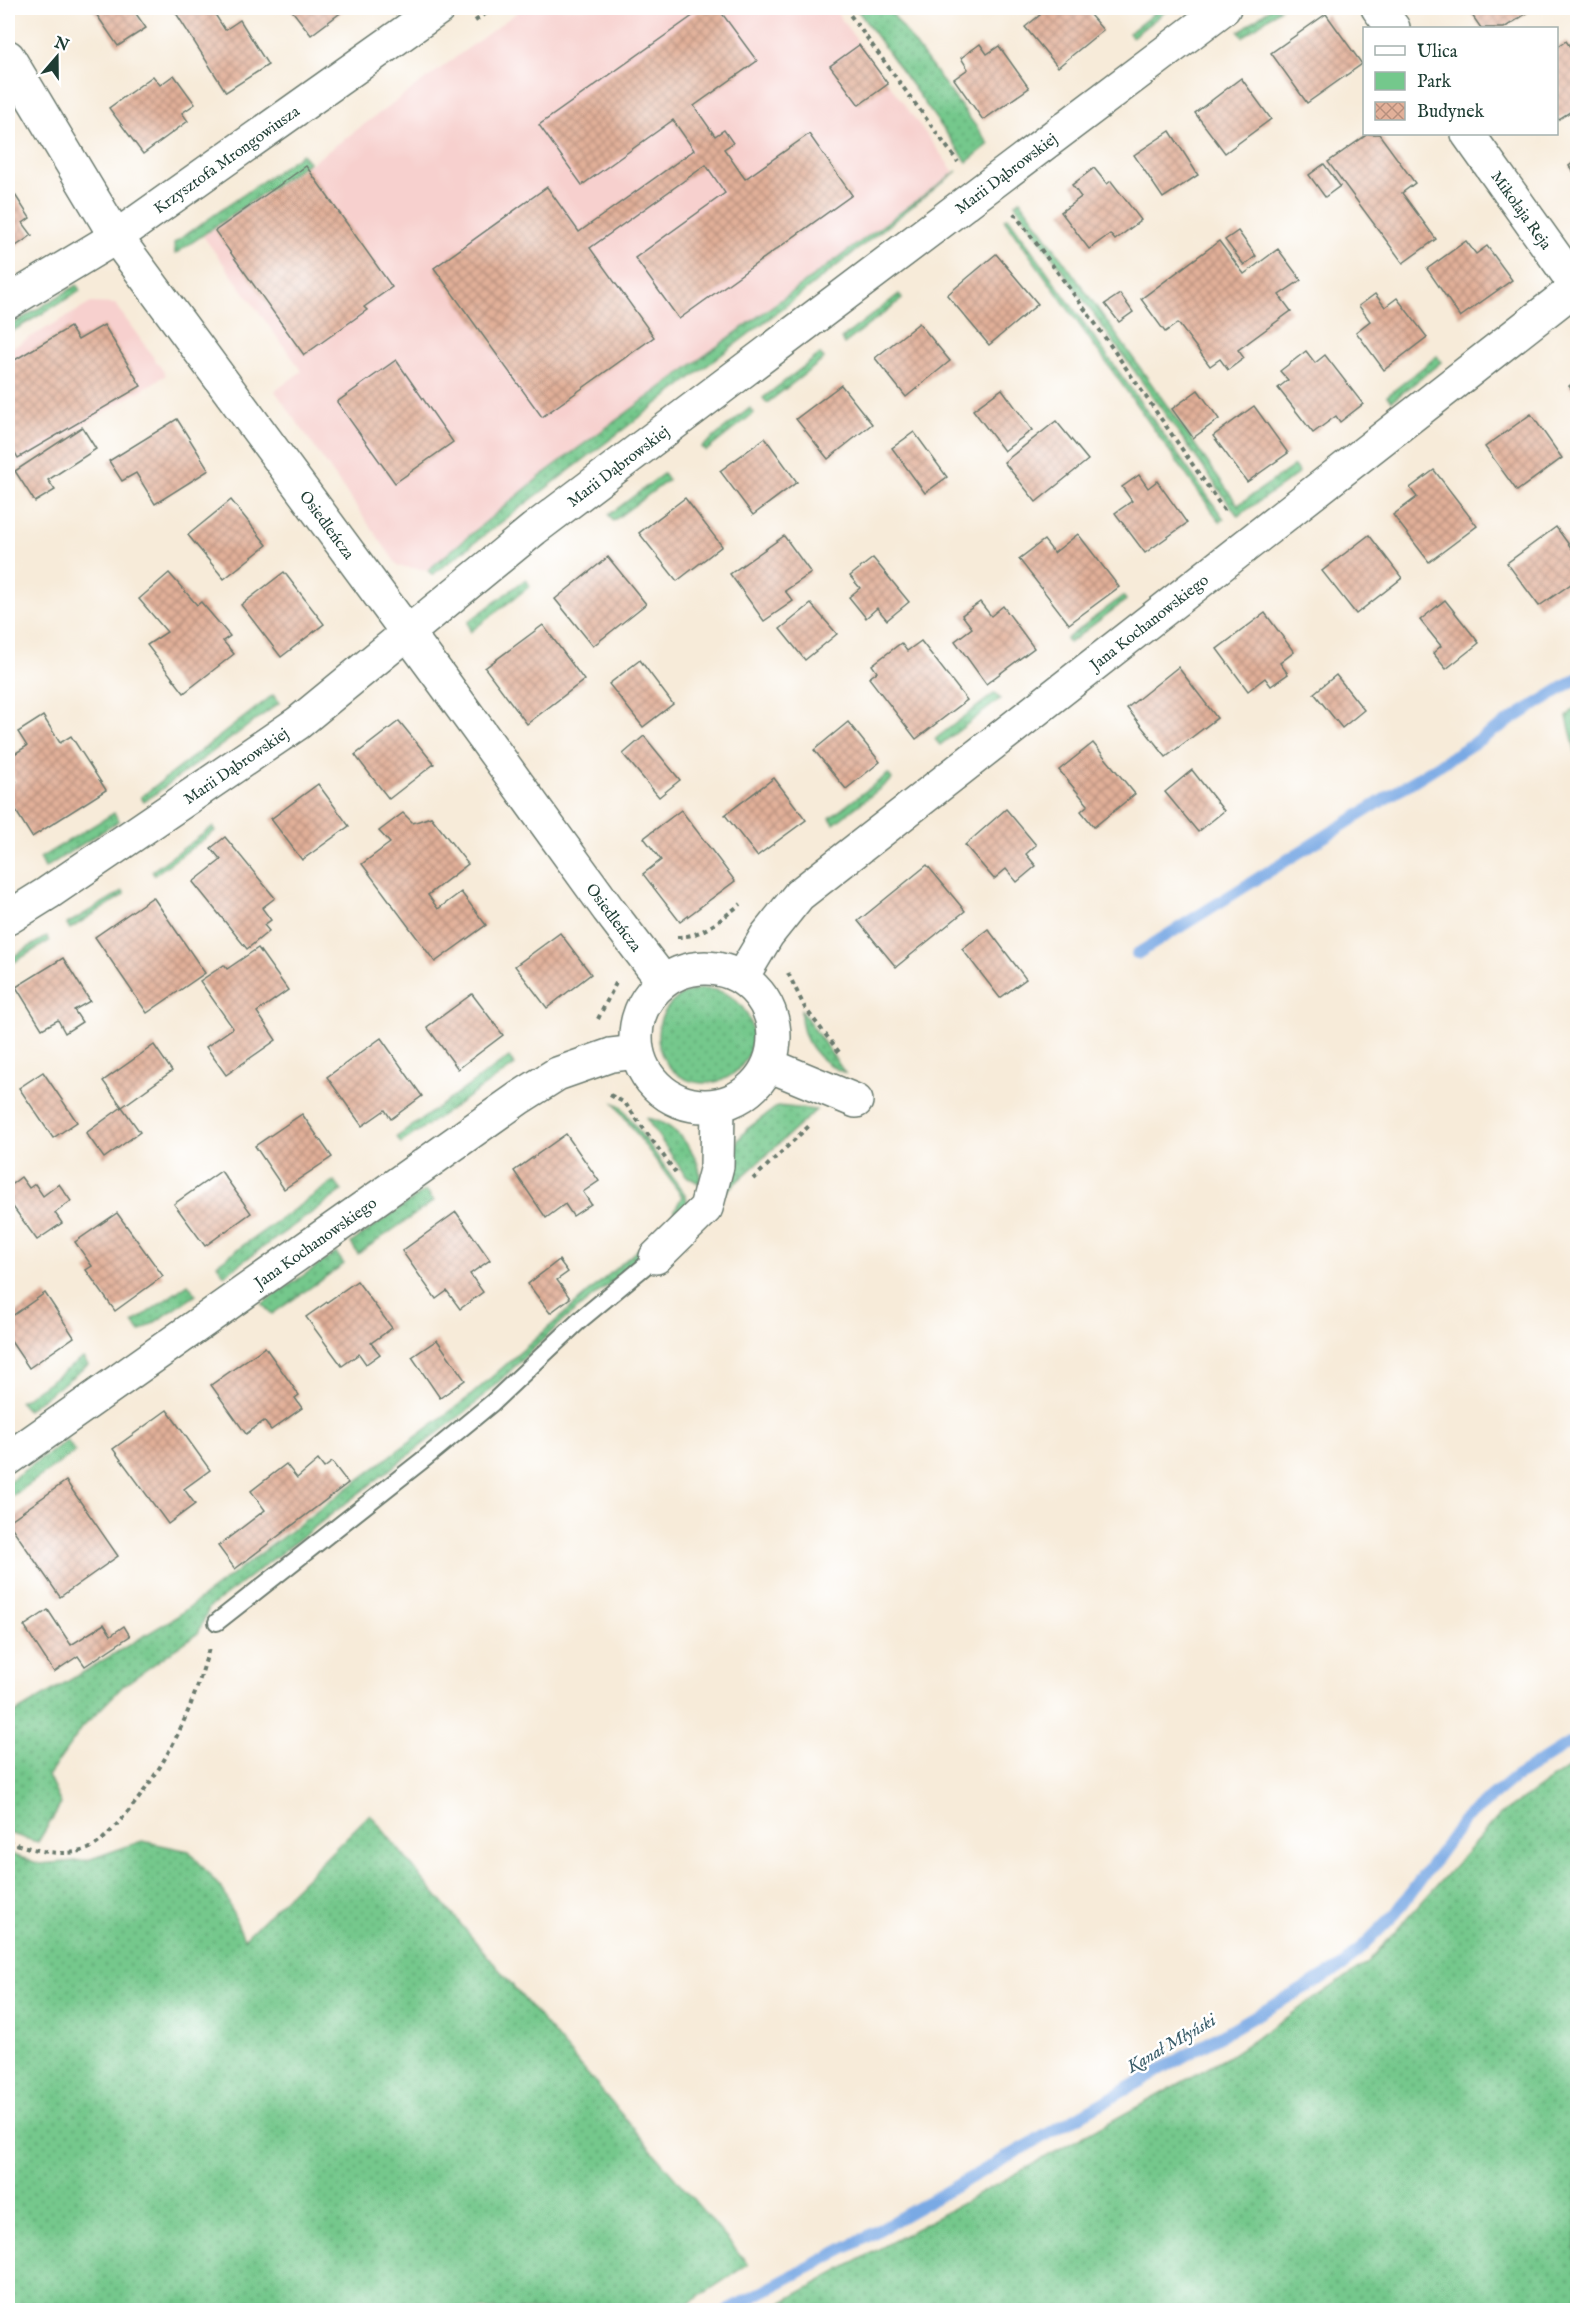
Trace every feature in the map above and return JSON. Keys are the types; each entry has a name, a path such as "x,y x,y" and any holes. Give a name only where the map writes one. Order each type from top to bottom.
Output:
{"street":[{"name":"Krzysztofa Mrongowiusza","path":"8,302 116,237 439,8"},
{"name":"Marii Dąbrowskiej","path":"8,918 298,723 534,529 1224,8"},
{"path":"1378,8 1392,27"},
{"name":"Osiedleńcza","path":"8,57 116,237 663,981"},
{"name":"Mikołaja Reja","path":"1469,135 1577,287"},
{"name":"Jana Kochanowskiego","path":"742,977 767,935 799,895 1577,287"},
{"path":"702,967 723,970 742,977 755,988 772,1017 775,1033 774,1050 769,1065 760,1080 734,1101 717,1106 696,1106 675,1100 658,1088 645,1072 637,1052 635,1032 639,1012 649,995 663,981 682,971 702,967"},
{"name":"Jana Kochanowskiego","path":"8,1459 529,1092 557,1074 610,1055 637,1052"},
{"path":"769,1065 848,1098"},
{"path":"656,1257 706,1208 717,1166 717,1106"}],"lane":[{"path":"217,1622 433,1452 492,1402 580,1320 656,1257"}],"path":[{"path":"474,21 494,8"},
{"path":"845,8 960,164"},
{"path":"8,11 13,21"},
{"path":"1013,212 1097,326 1229,518"},
{"path":"671,937 693,936 708,929 745,901"},
{"path":"752,1180 800,1136 848,1098 855,1077 794,989 787,966"},
{"path":"597,1022 616,983 615,974"},
{"path":"605,1092 625,1103 680,1179 706,1208"},
{"path":"8,1841 63,1854 89,1849 109,1833 137,1802 175,1743 201,1680 217,1622"}],"shaded area":[{"path":"523,8 833,8 954,172 547,471 428,570 398,566 275,391 302,371 203,236 317,159"},
{"path":"91,303 115,304 166,375 8,470 8,350"}],"green space":[{"path":"856,8 888,8 989,144 967,162"},
{"path":"1161,8 1170,8 1132,37 1129,33"},
{"path":"1271,8 1281,8 1243,37 1239,32"},
{"path":"302,154 309,162 175,254 174,243"},
{"path":"957,171 792,301 432,575 428,570 547,471"},
{"path":"1020,200 1238,505 1294,466 1299,473 1238,516 1015,204"},
{"path":"1008,217 1224,519 1220,522 1004,219"},
{"path":"77,285 80,291 8,334 8,327"},
{"path":"899,294 902,299 844,344 841,339"},
{"path":"820,354 824,359 767,403 763,398"},
{"path":"1437,356 1441,362 1392,401 1387,396"},
{"path":"750,408 754,413 706,451 702,447"},
{"path":"663,474 668,480 613,521 609,515"},
{"path":"526,579 530,586 470,632 468,622"},
{"path":"1123,596 1126,600 1069,643 1066,639"},
{"path":"995,693 1000,699 940,745 935,739"},
{"path":"273,695 279,703 144,802 141,797"},
{"path":"1577,705 1577,757 1567,717"},
{"path":"888,774 892,779 834,824 830,818"},
{"path":"114,813 119,821 45,868 40,858"},
{"path":"213,827 215,831 154,875 152,871"},
{"path":"123,891 125,894 70,929 67,924"},
{"path":"47,936 49,941 8,966 8,960"},
{"path":"705,989 723,993 738,1003 748,1018 752,1036 748,1054 738,1069 723,1079 705,1083 687,1079 672,1069 662,1054 658,1036 662,1018 672,1003 687,993"},
{"path":"801,1010 845,1073 827,1063 807,1041 801,1021"},
{"path":"509,1057 515,1065 401,1143 397,1137"},
{"path":"614,1103 621,1106 686,1196 688,1207 617,1278 565,1319 473,1406 209,1608 198,1633 123,1686 82,1728 48,1776 61,1804 38,1842 8,1833 8,1717 176,1617 469,1397 669,1222 682,1196"},
{"path":"778,1106 816,1110 721,1196 738,1140 747,1129"},
{"path":"646,1118 658,1121 683,1140 698,1166 700,1184 685,1175"},
{"path":"334,1181 342,1191 224,1275 217,1264"},
{"path":"426,1190 434,1201 358,1254 351,1243"},
{"path":"336,1253 344,1264 272,1314 262,1304"},
{"path":"188,1284 196,1295 140,1332 133,1323"},
{"path":"83,1358 88,1365 27,1410 20,1402"},
{"path":"67,1440 75,1452 8,1499 8,1482"},
{"path":"1577,1761 1577,2310 768,2310 1226,2058 1367,1963 1499,1816"},
{"path":"370,1814 748,2264 679,2310 8,2310 8,1853 40,1864 88,1860 142,1841 189,1851 224,1892 244,1939"}],"building":[{"path":"92,8 132,8 146,28 118,46"},
{"path":"177,8 211,8 225,30 240,20 268,65 226,92 174,10"},
{"path":"290,8 347,8 311,35"},
{"path":"704,8 718,8 757,61 694,106 715,136 724,130 733,143 724,149 745,179 809,134 852,195 679,319 635,258 725,193 706,165 590,248 654,337 542,417 434,268 547,187 579,232 694,150 673,120 582,185 539,125"},
{"path":"1033,8 1084,8 1103,30 1058,67 1025,27 1040,15"},
{"path":"1467,8 1535,8 1506,27 1480,27"},
{"path":"1326,14 1362,64 1307,103 1271,53"},
{"path":"1566,41 1578,58 1578,107 1558,120 1558,47"},
{"path":"980,44 987,54 999,46 1029,88 983,120 954,79 968,69 961,58"},
{"path":"859,45 888,84 859,105 830,66"},
{"path":"174,75 195,104 182,113 188,121 143,154 109,108 153,76 160,85"},
{"path":"1241,78 1271,119 1225,153 1195,113"},
{"path":"1170,131 1198,175 1163,198 1134,155"},
{"path":"1367,135 1380,135 1415,183 1402,193 1436,239 1403,263 1328,162"},
{"path":"1578,159 1578,178 1569,166"},
{"path":"1324,164 1340,186 1325,197 1309,175"},
{"path":"306,166 392,287 364,307 367,310 304,355 215,231"},
{"path":"1094,168 1107,184 1111,181 1141,220 1115,240 1110,234 1089,249 1061,212 1081,197 1072,185"},
{"path":"8,184 30,218 23,223 32,235 10,250 8,246"},
{"path":"1238,231 1256,256 1244,265 1225,240"},
{"path":"1219,241 1244,274 1278,249 1301,280 1279,295 1291,311 1238,350 1244,358 1228,370 1220,359 1210,366 1178,323 1165,332 1141,299"},
{"path":"1466,241 1476,254 1487,246 1512,280 1460,317 1427,269"},
{"path":"996,254 1038,304 989,345 947,295"},
{"path":"1120,294 1133,312 1119,322 1105,304"},
{"path":"1375,294 1385,307 1397,298 1427,337 1384,370 1356,332 1370,321 1359,306"},
{"path":"919,323 950,361 906,397 875,358"},
{"path":"104,325 141,386 18,458 8,440 8,364 70,327 78,340"},
{"path":"1306,351 1315,363 1325,355 1363,404 1340,422 1336,416 1313,433 1278,388 1288,380 1280,371"},
{"path":"396,360 453,442 395,483 337,402"},
{"path":"1578,379 1578,396 1569,386"},
{"path":"841,385 872,424 828,459 796,419"},
{"path":"1002,389 1032,430 1004,451 973,410"},
{"path":"1198,390 1219,419 1193,438 1172,409"},
{"path":"1254,406 1288,453 1247,482 1213,436"},
{"path":"1531,414 1562,458 1517,491 1485,447"},
{"path":"177,419 209,470 155,504 136,473 122,481 109,461"},
{"path":"1056,421 1088,460 1036,502 1004,462"},
{"path":"82,427 96,449 48,480 55,490 35,502 15,471"},
{"path":"914,432 947,477 925,493 892,448"},
{"path":"765,438 797,482 753,515 720,471"},
{"path":"1434,470 1477,526 1429,562 1393,515 1417,497 1410,488"},
{"path":"1139,475 1148,488 1157,481 1187,523 1145,553 1115,513 1132,501 1122,487"},
{"path":"685,498 722,546 677,581 639,533"},
{"path":"231,500 267,545 224,579 188,535"},
{"path":"1556,527 1578,557 1578,579 1539,606 1507,563"},
{"path":"1078,534 1119,587 1069,624 1019,559 1044,540 1054,553"},
{"path":"1369,535 1402,578 1356,614 1322,571"},
{"path":"784,536 811,573 785,591 793,601 764,621 730,574"},
{"path":"608,557 646,604 593,646 555,599"},
{"path":"873,558 909,602 887,620 877,608 866,618 849,597 860,588 850,576"},
{"path":"284,572 324,624 281,657 241,605"},
{"path":"169,573 197,605 201,602 230,636 223,641 234,654 184,693 147,645 167,632 139,599"},
{"path":"1445,600 1479,643 1446,669 1433,653 1441,646 1420,620"},
{"path":"980,602 991,616 1003,606 1034,648 986,684 955,641 972,628 962,615"},
{"path":"811,604 837,634 805,660 780,629"},
{"path":"1265,613 1294,652 1280,663 1288,674 1271,686 1265,678 1248,691 1217,649"},
{"path":"543,625 584,680 527,724 485,668"},
{"path":"921,641 967,700 916,739 869,678 877,672 872,665 901,643 907,651"},
{"path":"640,660 673,704 643,727 609,684"},
{"path":"1178,667 1217,718 1166,757 1127,708"},
{"path":"1336,675 1364,710 1342,728 1314,693"},
{"path":"43,716 60,743 71,736 106,790 32,837 8,798 8,786 16,781 8,768 8,758 27,746 18,732"},
{"path":"399,721 434,764 389,799 355,755"},
{"path":"848,722 880,762 846,789 814,750"},
{"path":"644,736 680,780 659,797 623,754"},
{"path":"1093,743 1135,794 1094,827 1081,811 1088,805 1059,770"},
{"path":"1192,770 1224,811 1198,832 1165,792"},
{"path":"774,778 806,820 757,856 725,815"},
{"path":"318,784 349,826 302,860 271,819"},
{"path":"1006,809 1036,845 1026,854 1036,866 1017,882 1006,869 994,879 965,845"},
{"path":"681,810 735,881 680,922 643,874 661,860 644,838"},
{"path":"403,813 413,823 431,817 468,864 428,895 438,909 461,892 486,925 435,962 362,864 390,843 379,831"},
{"path":"225,837 275,898 262,908 271,920 264,925 269,931 247,949 193,882 221,860 211,848"},
{"path":"927,865 965,911 896,967 858,921"},
{"path":"153,897 205,973 147,1013 95,937"},
{"path":"988,929 1026,979 1000,998 962,949"},
{"path":"560,933 591,974 547,1008 515,966"},
{"path":"258,948 288,990 257,1012 276,1040 226,1075 206,1047 233,1028 200,981 224,965 227,969"},
{"path":"63,958 90,1001 74,1010 82,1022 65,1033 58,1020 42,1029 16,987"},
{"path":"472,994 503,1035 458,1069 427,1027"},
{"path":"381,1038 422,1096 391,1119 385,1110 362,1126 327,1077"},
{"path":"154,1045 172,1071 122,1107 103,1081"},
{"path":"43,1072 77,1122 53,1138 19,1088"},
{"path":"122,1107 140,1132 104,1158 86,1133"},
{"path":"302,1114 332,1157 284,1189 255,1146"},
{"path":"566,1134 599,1181 583,1192 591,1204 573,1216 565,1204 546,1218 514,1171"},
{"path":"221,1171 251,1213 205,1246 174,1204"},
{"path":"21,1177 29,1188 35,1184 43,1196 59,1184 71,1201 55,1213 62,1223 37,1240 8,1200 8,1187"},
{"path":"456,1212 490,1260 470,1274 483,1292 460,1309 447,1291 436,1299 402,1251"},
{"path":"117,1213 163,1276 115,1311 86,1270 92,1266 75,1242"},
{"path":"559,1260 568,1272 557,1280 570,1298 550,1313 528,1284"},
{"path":"357,1281 392,1328 371,1343 380,1354 366,1364 359,1354 342,1366 306,1317"},
{"path":"45,1293 74,1337 29,1368 8,1337 8,1319"},
{"path":"437,1340 465,1380 440,1398 412,1357"},
{"path":"265,1347 299,1395 295,1398 302,1408 271,1430 264,1421 246,1434 211,1385"},
{"path":"167,1410 210,1470 184,1489 195,1504 168,1524 113,1449"},
{"path":"318,1460 324,1468 332,1462 348,1483 235,1569 218,1546 265,1510 251,1491 286,1464 297,1478"},
{"path":"66,1481 118,1556 60,1597 8,1522"},
{"path":"48,1610 71,1645 104,1624 111,1635 124,1626 130,1636 85,1666 78,1656 54,1672 24,1626"}],"waterway":[{"path":"1137,954 1578,678"},
{"name":"Kanał Młyński","path":"728,2310 868,2236 1343,1966 1396,1913 1463,1821 1514,1778 1578,1738"}]}
